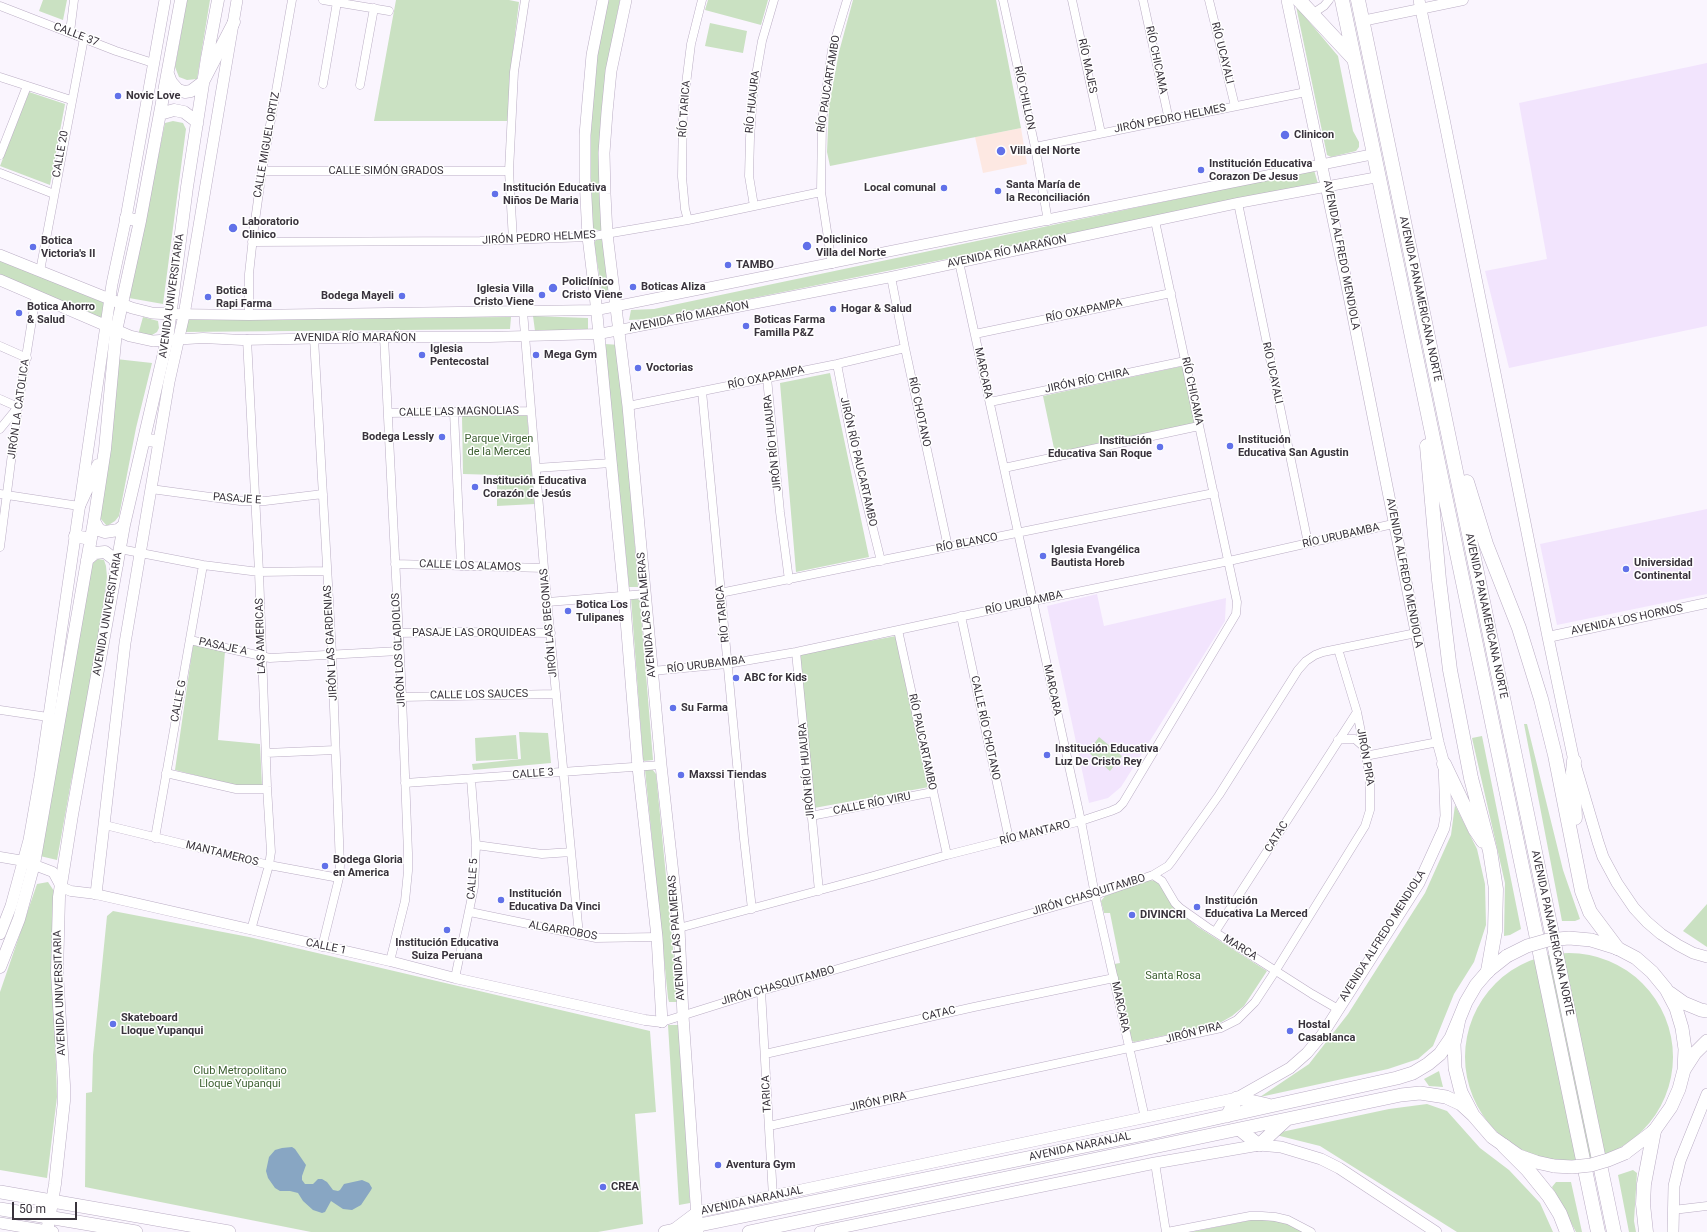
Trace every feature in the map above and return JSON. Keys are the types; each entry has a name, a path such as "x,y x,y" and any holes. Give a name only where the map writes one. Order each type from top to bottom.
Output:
{"highway":[{"path":"1299,0 1354,59"},
{"name":"AVENIDA PANAMERICANA NORTE","path":"1342,0 1598,1232"},
{"name":"AVENIDA PANAMERICANA NORTE","path":"1358,0 1614,1232"},
{"path":"1442,402 1486,544 1519,628 1541,699 1555,755 1582,891 1590,912 1616,948"},
{"path":"1427,413 1428,467 1448,655 1462,739 1490,851 1496,889 1497,909 1495,931 1488,971"},
{"path":"1574,761 1574,852"},
{"path":"1444,764 1475,829 1490,851"},
{"path":"1567,1232 1560,1214 1549,1196 1528,1170 1482,1127 1473,1115 1461,1092 1455,1068 1454,1044 1459,1019 1466,1002 1476,985 1488,971 1508,956 1527,946 1548,940 1569,938 1591,940 1616,948 1636,958 1652,972 1666,989 1684,1004 1707,1011"},
{"path":"1504,1146 1519,1156 1536,1162 1554,1166 1572,1167 1591,1165 1625,1153 1654,1131 1671,1107 1679,1089 1684,1070 1685,1049 1682,1028 1676,1008 1666,989"},
{"name":"AVENIDA NARANJAL","path":"670,1231 697,1223 782,1209 1227,1116 1397,1078 1413,1073 1428,1064 1440,1054 1451,1038 1459,1019"},
{"path":"1684,1070 1695,1053 1707,1041"},
{"name":"AVENIDA NARANJAL","path":"749,1232 1401,1095 1420,1093 1446,1097 1461,1104 1473,1115"},
{"path":"1227,1116 1237,1098 1272,1106"},
{"path":"1239,1129 1259,1145 1287,1120"},
{"path":"1646,1232 1643,1204 1644,1184 1646,1165 1654,1131"},
{"path":"0,1192 229,1232"},
{"path":"0,1209 136,1232"}],"main road":[{"path":"0,967 3,953 19,919 94,521 104,449 111,328 110,299 165,0"},
{"path":"0,934 29,863 48,717 79,506 111,328 122,304 140,222 181,0"},
{"name":"AVENIDA UNIVERSITARIA","path":"49,1232 64,1101 57,973 57,933 61,887 72,815 124,526 167,340 187,187 203,82 218,0"},
{"name":"AVENIDA UNIVERSITARIA","path":"96,894 126,643 158,441 169,382 180,339 237,0"},
{"name":"AVENIDA LAS PALMERAS","path":"603,0 592,55 585,135 585,178 588,237 597,310 598,334 624,596 638,767 657,937 662,1022"},
{"name":"AVENIDA LAS PALMERAS","path":"626,0 611,71 607,112 604,159 607,234 617,306 628,406 660,765 679,928 682,1016 697,1223"},
{"name":"AVENIDA ALFREDO MENDIOLA","path":"1258,1088 1290,1068 1307,1053 1322,1035 1418,883 1444,828 1446,816 1444,764 1438,742 1393,524 1327,186 1306,92 1288,0"},
{"path":"1420,4 1574,761 1603,857 1621,889 1634,908 1661,934 1693,953 1707,957"},
{"path":"168,74 171,82 178,90 184,92 191,91 203,82 234,22"},
{"path":"160,114 174,110 184,112 196,121 197,124"},
{"path":"126,218 140,222"},
{"name":"AVENIDA RÍO MARAÑON","path":"0,255 132,308 152,313 171,314"},
{"name":"AVENIDA RÍO MARAÑON","path":"0,280 139,339 153,341 167,340"},
{"path":"144,440 158,441"},
{"path":"79,506 104,449"},
{"path":"94,521 99,530 105,532 118,530 124,526"},
{"path":"75,536 90,539"},
{"path":"87,560 95,553 105,552 114,559 117,565"},
{"name":"AVENIDA NARANJAL","path":"697,1223 773,1196 1237,1098 1258,1088"},
{"path":"1673,1232 1674,1186 1680,1161 1707,1094"},
{"path":"820,1232 1155,1163 1259,1145 1281,1147 1302,1152 1321,1159 1339,1168 1436,1232"},
{"path":"0,1223 49,1232"}],"street":[{"path":"70,32 74,0"},
{"name":"CALLE MIGUEL ORTIZ","path":"249,315 249,274 252,242 262,171 292,0"},
{"path":"323,0 389,11"},
{"path":"513,240 509,171 514,72 525,0"},
{"name":"RÍO TARICA","path":"688,220 685,209 682,177 683,108 691,44 702,0"},
{"name":"RÍO HUAURA","path":"754,206 749,176 753,93 762,41 774,0"},
{"name":"RÍO PAUCARTAMBO","path":"832,264 821,192 822,121 832,50 847,0"},
{"name":"RÍO CHILLON","path":"1003,0 1035,147 1048,221"},
{"name":"RÍO MAJES","path":"1072,0 1101,133"},
{"name":"RÍO CHICAMA","path":"1143,0 1169,120"},
{"name":"RÍO UCAYALI","path":"1209,0 1235,106"},
{"path":"1312,14 1324,6 1329,0"},
{"path":"1362,21 1420,4 1463,0"},
{"path":"323,84 337,2"},
{"name":"CALLE 37","path":"0,6 153,63"},
{"path":"360,85 374,8"},
{"name":"CALLE 20","path":"40,271 71,100 84,38"},
{"path":"0,77 71,100"},
{"path":"0,155 27,86"},
{"name":"JIRÓN PEDRO HELMES","path":"1035,147 1306,92"},
{"name":"AVENIDA RÍO MARAÑON","path":"171,314 249,315 597,310 1048,221 1374,154"},
{"name":"CALLE SIMÓN GRADOS","path":"262,171 509,171"},
{"path":"0,173 54,194"},
{"name":"AVENIDA RÍO MARAÑON","path":"167,340 598,334 891,277 1238,203 1378,178"},
{"name":"JIRÓN PEDRO HELMES","path":"252,242 513,240 588,237 688,220 821,192"},
{"name":"RÍO UCAYALI","path":"1238,203 1308,543"},
{"name":"RÍO CHICAMA","path":"1155,221 1229,561"},
{"name":"MARCARA","path":"959,262 1081,821 1095,895 1145,1118"},
{"name":"RÍO CHOTANO","path":"891,277 948,546"},
{"name":"RÍO OXAPAMPA","path":"975,334 1171,293"},
{"name":"JIRÓN LA CATOLICA","path":"0,547 4,495 36,295"},
{"name":"JIRÓN LAS BEGONIAS","path":"523,311 544,568 579,935"},
{"name":"JIRÓN LOS GLADIOLOS","path":"384,337 402,697 408,853 407,884 402,915 390,961"},
{"name":"JIRÓN LAS GARDENIAS","path":"314,338 332,654 340,866 339,878 322,947"},
{"name":"LAS AMERICAS","path":"247,339 256,501 267,789 271,852 252,930"},
{"path":"0,346 27,358"},
{"name":"RÍO OXAPAMPA","path":"628,406 837,364 905,348"},
{"name":"JIRÓN RÍO CHIRA","path":"990,402 1185,361"},
{"name":"JIRÓN RÍO PAUCARTAMBO","path":"837,364 854,452 881,561"},
{"name":"JIRÓN RÍO HUAURA","path":"767,378 780,512 789,580"},
{"name":"RÍO TARICA","path":"702,391 720,594 752,909"},
{"path":"0,399 18,406 0,429"},
{"name":"CALLE LAS MAGNOLIAS","path":"388,413 531,411"},
{"path":"454,412 461,566"},
{"path":"1004,468 1199,426"},
{"path":"536,468 611,463"},
{"name":"PASAJE E","path":"151,489 240,501 256,501 323,494"},
{"name":"RÍO BLANCO","path":"720,594 948,546 1214,493"},
{"path":"4,495 79,506"},
{"name":"RÍO URUBAMBA","path":"652,671 727,664 796,652 961,616 1229,561 1393,524"},
{"path":"120,549 203,564 259,572 327,571"},
{"name":"RÍO MANTARO","path":"679,928 819,891 946,854 1081,821 1111,812 1118,808 1123,803 1236,614 1237,602 1229,561"},
{"name":"CALLE G","path":"155,838 203,564"},
{"name":"CALLE LOS ALAMOS","path":"395,564 544,568"},
{"path":"548,602 645,594"},
{"name":"AVENIDA LOS HORNOS","path":"1548,637 1707,603"},
{"name":"CALLE RÍO CHOTANO","path":"961,616 1009,839"},
{"name":"RÍO PAUCARTAMBO","path":"898,630 946,854"},
{"name":"PASAJE LAS ORQUIDEAS","path":"398,633 551,633"},
{"name":"JIRÓN CHASQUITAMBO","path":"662,1022 696,1010 1095,895 1153,875 1168,866 1172,861 1219,795 1298,670 1314,655 1416,633"},
{"name":"PASAJE A","path":"190,640 270,658 399,651"},
{"name":"JIRÓN PIRA","path":"769,1126 1222,1028 1237,1020 1255,1002 1276,970 1365,826 1370,810 1370,777 1356,712 1338,649"},
{"name":"JIRÓN RÍO HUAURA","path":"796,652 819,891"},
{"name":"CALLE LOS SAUCES","path":"402,697 556,694"},
{"path":"0,710 48,717"},
{"name":"CATAC","path":"1215,932 1356,712"},
{"path":"1338,740 1355,739 1363,746"},
{"path":"1365,756 1438,742"},
{"path":"266,753 335,750"},
{"name":"CALLE 3","path":"405,783 660,765"},
{"path":"166,773 236,789 267,789"},
{"name":"CALLE 5","path":"455,978 474,887 476,845 471,779"},
{"name":"CALLE RÍO VIRU","path":"811,816 933,792"},
{"name":"MANTAMEROS","path":"105,825 269,865 339,878"},
{"path":"476,845 542,854 572,852"},
{"path":"0,857 29,863 53,872 61,887"},
{"name":"MARCA","path":"1153,875 1162,881 1180,908 1215,932 1338,1009"},
{"name":"CALLE 1","path":"61,887 70,891 96,894 322,947 390,961 455,978 644,1020 662,1022"},
{"name":"ALGARROBOS","path":"470,912 579,935 610,938 657,937"},
{"name":"CATAC","path":"765,1054 974,1006 1114,978"},
{"name":"TARICA","path":"761,991 773,1196"},
{"path":"1155,1163 1167,1232 1250,1216 1275,1217 1288,1220 1311,1232"},
{"path":"1673,1210 1707,1206"}],"shaded area":[{"path":"1707,63 1707,326 1509,368 1485,271 1547,259 1519,103"},
{"name":"Villa del Norte","path":"1021,128 1027,164 983,173 975,137"},
{"name":"Universidad Continental","path":"1707,509 1707,594 1557,625 1540,544"},
{"path":"1097,594 1104,626 1226,598 1225,621 1121,787 1108,798 1089,803 1047,606"}],"green space":[{"path":"43,0 67,0 63,20 39,11"},
{"path":"187,0 210,0 197,79 187,80 179,77 175,67"},
{"path":"396,0 509,0 519,2 512,59 508,121 374,121"},
{"path":"607,0 620,0 607,68 604,226 601,231 594,229 592,226 590,156 592,106 599,41"},
{"path":"708,0 768,0 761,25 705,10"},
{"name":"Villa del Norte","path":"853,0 996,0 1021,128 830,166 827,152 829,106 839,52"},
{"path":"1296,6 1338,56 1353,131 1359,142 1359,147 1356,151 1331,157 1327,155"},
{"path":"710,23 747,31 743,53 705,46"},
{"path":"29,92 65,104 50,185 0,166"},
{"path":"173,121 183,123 186,129 163,304 129,298 165,123"},
{"path":"1314,170 1318,184 649,319 629,320 631,310 654,309"},
{"path":"596,240 604,240 611,290 602,292 594,243"},
{"path":"0,260 112,306 109,321 0,275"},
{"path":"533,316 588,318 588,329 535,331"},
{"path":"143,317 158,321 159,328 157,332 152,335 138,335"},
{"path":"511,317 510,329 183,332 184,319"},
{"path":"605,344 620,345 638,587 629,587"},
{"path":"116,359 152,363 136,428 119,516 115,521 107,526 100,518"},
{"path":"1183,366 1195,423 1055,453 1043,396"},
{"path":"830,373 869,557 796,572 780,383"},
{"name":"Parque Virgen de la Merced","path":"527,415 535,504 497,506 497,475 463,474 462,416"},
{"path":"98,559 104,560 107,577 91,693 71,782 57,860 40,856 91,565"},
{"path":"631,598 637,598 640,601 653,760 644,761 643,759"},
{"path":"896,636 929,787 814,808 800,654"},
{"path":"193,645 225,651 218,740 260,744 262,786 237,786 175,770"},
{"path":"1524,724 1527,724 1563,870 1580,919 1575,921 1562,921"},
{"path":"519,732 548,733 551,763 473,770 472,764 521,759"},
{"path":"516,735 518,759 476,761 475,738"},
{"path":"1482,736 1521,929 1510,935 1504,936 1505,883 1472,738"},
{"path":"1099,737 1122,756 1110,771 1088,752"},
{"path":"652,769 656,774 678,999 677,1002 669,1002 668,998 645,770"},
{"path":"1455,805 1477,849 1485,884 1486,925 1474,962 1454,994 1433,1046 1418,1059 1388,1069 1260,1097 1309,1064 1348,1014 1425,893 1451,835"},
{"name":"Santa Rosa","path":"1149,880 1156,881 1161,885 1173,906 1198,927 1267,971 1244,1006 1232,1016 1218,1024 1134,1042 1131,1040 1114,964 1120,963 1110,913 1104,913 1101,901 1105,896"},
{"path":"48,882 54,891 52,934 57,1097 47,1178 0,1170 0,992 37,884"},
{"path":"1707,904 1707,947 1683,931"},
{"name":"Club Metropolitano Lloque Yupanqui","path":"113,911 249,937 650,1031 656,1112 635,1114 643,1224 598,1232 311,1232 85,1187 86,1093 92,1092 93,1055 107,916"},
{"path":"1559,953 1579,953 1599,957 1618,965 1627,970 1643,983 1656,999 1665,1017 1669,1027 1673,1047 1673,1067 1669,1087 1665,1097 1656,1115 1643,1131 1627,1144 1599,1157 1579,1161 1559,1161 1539,1157 1520,1149 1503,1138 1488,1123 1477,1106 1469,1087 1465,1067 1465,1047 1469,1027 1477,1008 1488,991 1503,976 1520,965 1539,957"},
{"path":"668,1025 680,1025 690,1203 679,1205"},
{"path":"1439,1071 1443,1087 1429,1086 1424,1079"},
{"path":"1427,1104 1447,1111 1480,1148 1509,1170 1540,1203 1553,1232 1457,1232 1320,1146 1272,1134 1389,1109"},
{"path":"1633,1170 1637,1173 1634,1221 1636,1232 1629,1232 1618,1175"},
{"path":"1556,1182 1571,1182 1582,1232 1576,1232 1552,1187"},
{"path":"1256,1219 1285,1223 1303,1232 1191,1232"}],"water":[{"path":"292,1147 306,1165 302,1176 302,1180 305,1184 313,1184 318,1179 322,1179 327,1182 333,1190 338,1191 344,1184 362,1180 369,1183 372,1188 361,1205 352,1210 343,1209 331,1201 325,1212 322,1213 313,1210 303,1201 298,1193 280,1191 275,1188 268,1178 266,1171 269,1157 275,1150"}],"place":[{"name":"Novic Love","path":"118,96"},
{"name":"Clinicon","path":"1285,135"},
{"name":"Villa del Norte","path":"1001,151"},
{"name":"Institución Educativa Corazon De Jesus","path":"1201,170"},
{"name":"Local comunal","path":"944,188"},
{"name":"Santa María de la Reconciliación","path":"998,191"},
{"name":"Institución Educativa Niños De Maria","path":"495,194"},
{"name":"Laboratorio Clinico","path":"233,228"},
{"name":"Policlinico Villa del Norte","path":"807,246"},
{"name":"Botica Victoria's II","path":"33,247"},
{"name":"TAMBO","path":"728,265"},
{"name":"Boticas Aliza","path":"633,287"},
{"name":"Policlínico Cristo Viene","path":"553,288"},
{"name":"Iglesia Villa Cristo Viene","path":"542,295"},
{"name":"Bodega Mayeli","path":"402,296"},
{"name":"Botica Rapi Farma","path":"208,297"},
{"name":"Hogar & Salud","path":"833,309"},
{"name":"Botica Ahorro & Salud","path":"19,313"},
{"name":"Boticas Farma Familla P&Z","path":"746,326"},
{"name":"Iglesia Pentecostal","path":"422,355"},
{"name":"Mega Gym","path":"536,355"},
{"name":"Voctorias","path":"638,368"},
{"name":"Bodega Lessly","path":"442,437"},
{"name":"Institución Educativa San Agustin","path":"1230,446"},
{"name":"Institución Educativa San Roque","path":"1160,447"},
{"name":"Institución Educativa Corazón de Jesús","path":"475,487"},
{"name":"Iglesia Evangélica Bautista Horeb","path":"1043,556"},
{"name":"Universidad Continental","path":"1626,569"},
{"name":"Botica Los Tulipanes","path":"568,611"},
{"name":"ABC for Kids","path":"736,678"},
{"name":"Su Farma","path":"673,708"},
{"name":"Institución Educativa Luz De Cristo Rey","path":"1047,755"},
{"name":"Maxssi Tiendas","path":"681,775"},
{"name":"Bodega Gloria en America","path":"325,866"},
{"name":"Institución Educativa Da Vinci","path":"501,900"},
{"name":"Institución Educativa La Merced","path":"1197,907"},
{"name":"DIVINCRI","path":"1132,915"},
{"name":"Institución Educativa Suiza Peruana","path":"447,930"},
{"name":"Skateboard Lloque Yupanqui","path":"113,1024"},
{"name":"Hostal Casablanca","path":"1290,1031"},
{"name":"Aventura Gym","path":"718,1165"},
{"name":"CREA","path":"603,1187"}]}
